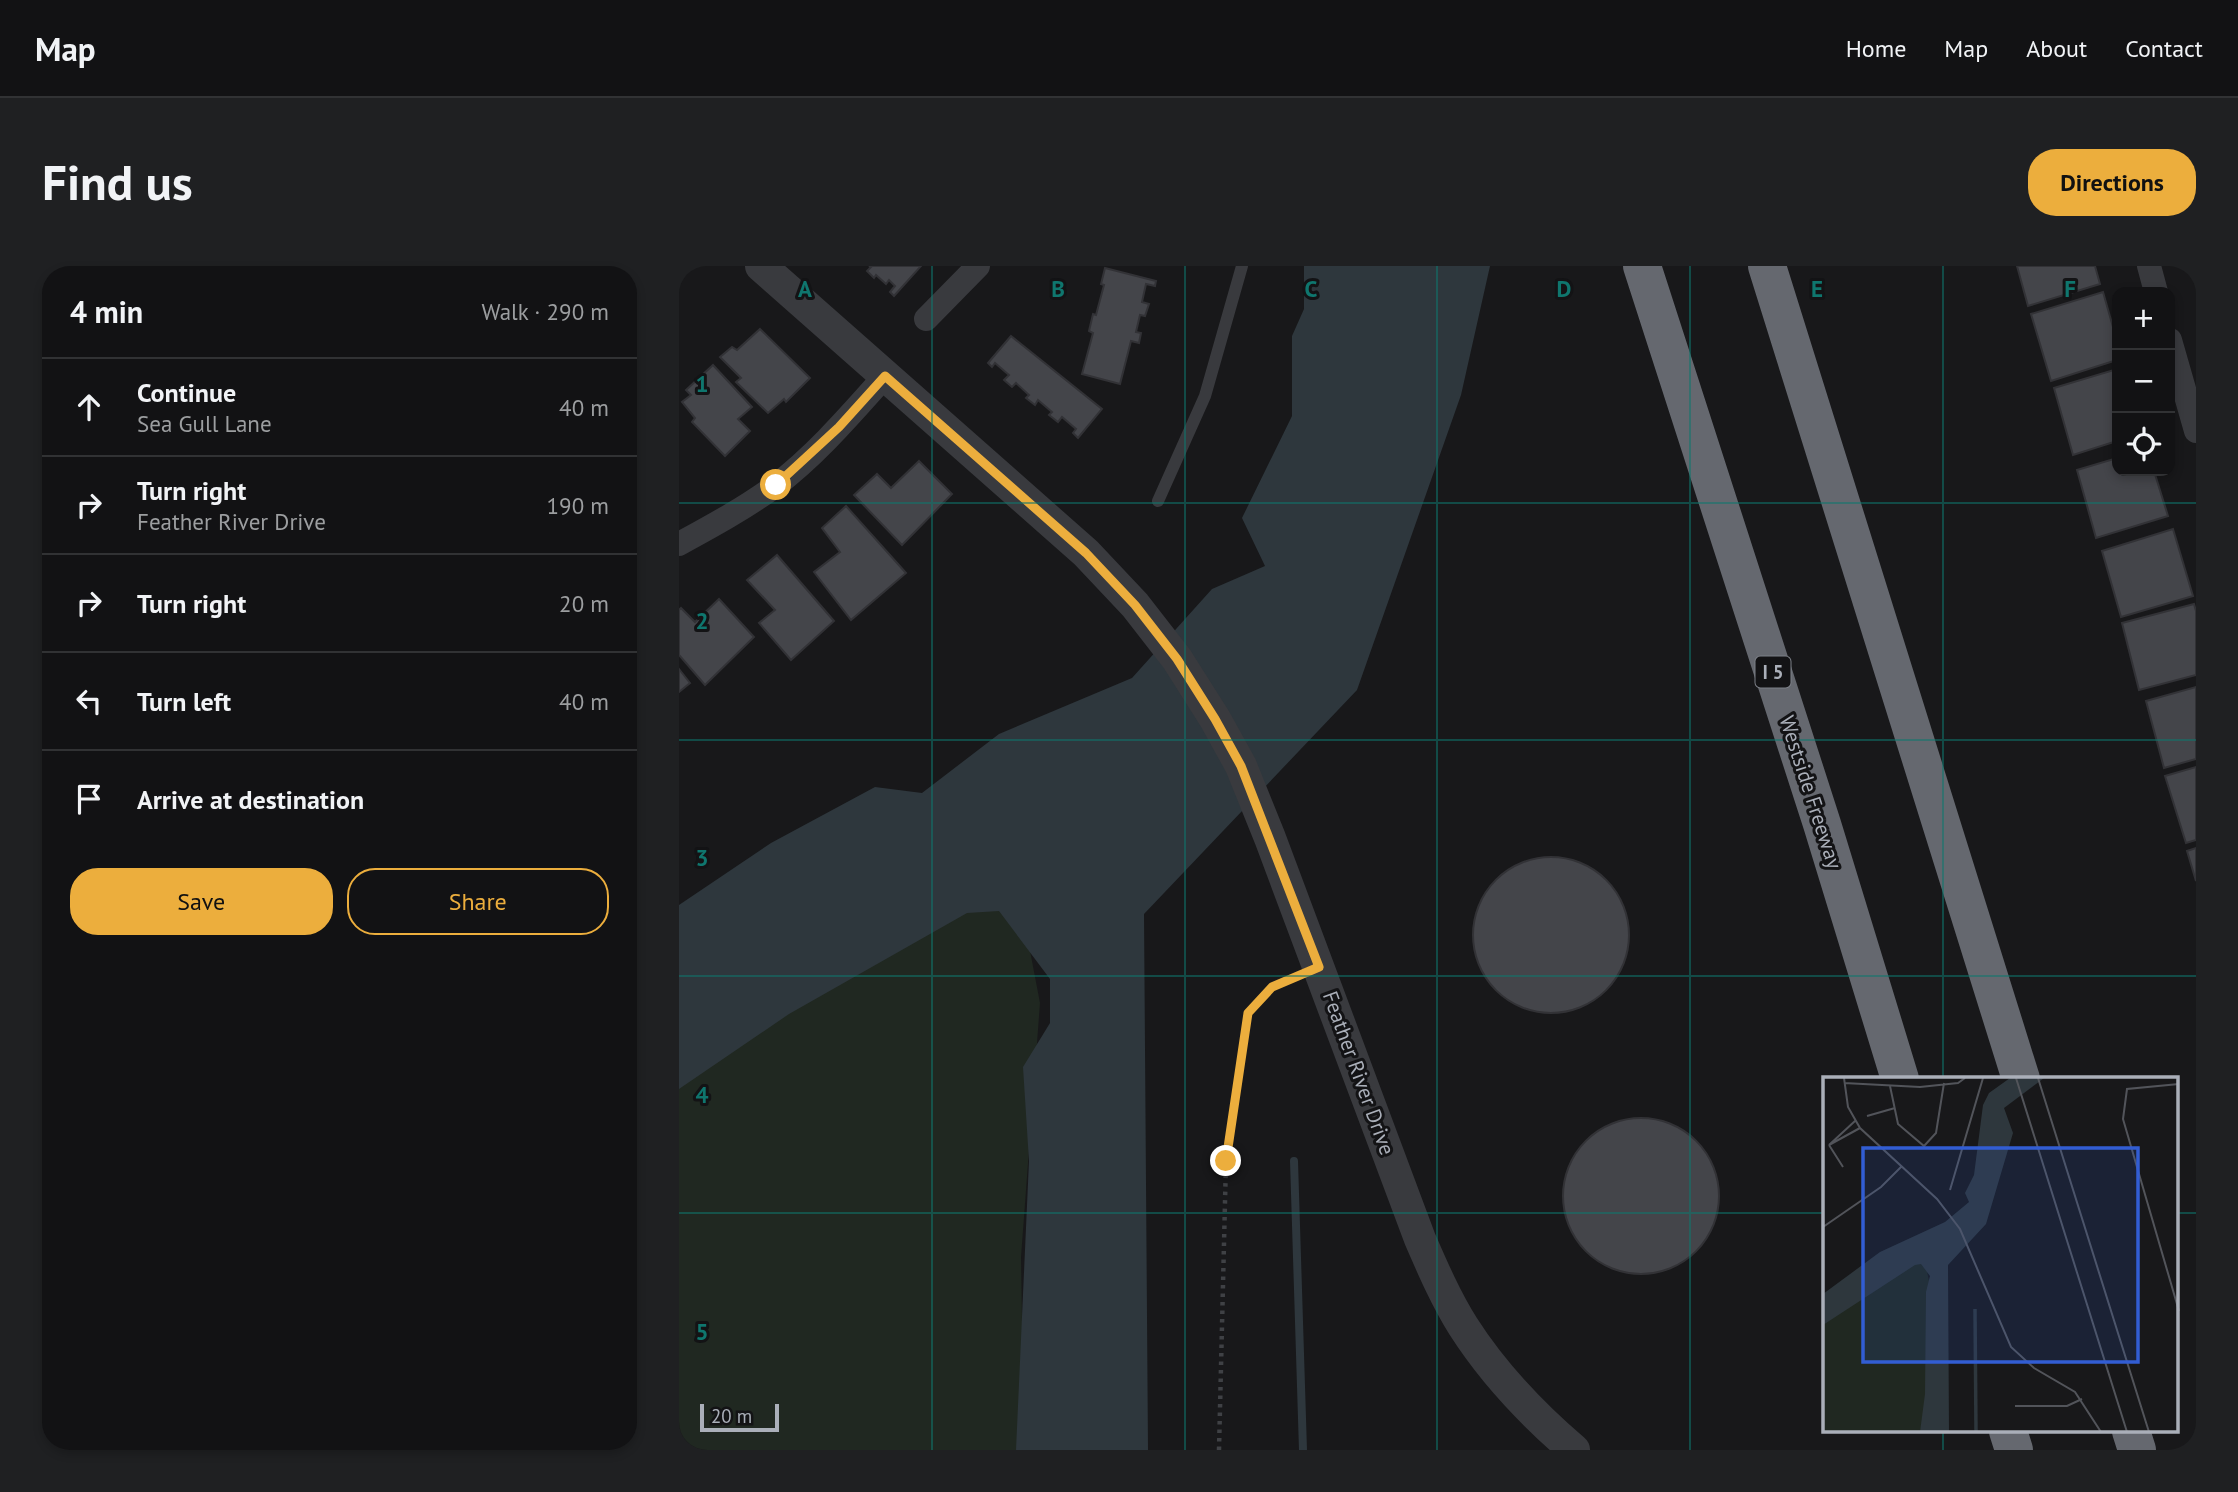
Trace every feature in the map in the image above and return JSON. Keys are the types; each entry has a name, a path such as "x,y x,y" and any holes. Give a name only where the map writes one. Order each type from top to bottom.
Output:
{"highway":[{"name":"Westside Freeway","path":"1642,266 1899,1077"},
{"path":"1767,266 2020,1077"},
{"path":"2008,1432 2014,1450"},
{"path":"2131,1432 2137,1450"}],"street":[{"name":"Feather River Drive","path":"761,266 1086,553 1135,605 1177,659 1241,766 1420,1239 1438,1279 1463,1326 1494,1370 1530,1410 1574,1450"},
{"path":"926,319 978,266"},
{"path":"2149,266 2155,287"},
{"path":"2173,350 2196,431"},
{"path":"679,544 740,510 776,485 839,427 885,376"}],"lane":[{"path":"1158,501 1205,396 1242,266"}],"path":[{"path":"1219,1450 1226,1161 1248,1013 1272,987 1319,967"}],"shaded area":[{"path":"1304,266 1490,266 1461,395 1357,690 1144,914 1148,1450 1016,1450 1029,1161 1023,1067 1050,1023 1050,979 999,911 967,913 789,1014 679,1089 679,905 771,843 875,787 922,793 999,734 1132,678 1212,589 1265,566 1242,518 1292,416 1292,336 1304,309"},
{"path":"1019,893 1040,1003 1021,1257 1024,1450 679,1450 679,1033 923,898"}],"building":[{"path":"869,266 921,266 894,296 890,292 895,286 889,280 886,284 876,275 874,278 867,271 871,267"},
{"path":"2017,266 2095,266 2100,284 2028,306"},
{"path":"1105,268 1156,281 1155,286 1146,284 1142,302 1149,304 1145,316 1140,315 1136,332 1141,333 1139,343 1131,341 1120,384 1082,374 1093,333 1089,331 1093,314 1096,315 1104,285 1101,284"},
{"path":"2103,292 2112,324 2112,362 2051,381 2031,314"},
{"path":"760,329 810,378 786,402 784,399 768,413 736,382 741,378 720,357 732,347 737,350"},
{"path":"1011,336 1102,409 1078,438 1073,433 1076,429 1062,417 1058,422 1049,415 1052,412 1038,400 1035,405 1026,398 1029,395 1016,383 1012,387 1004,380 1009,375 995,363 992,367 988,363"},
{"path":"713,365 752,407 738,419 750,431 725,456 692,422 695,418 682,402 691,395 686,390"},
{"path":"2112,371 2112,443 2073,455 2054,388"},
{"path":"2112,460 2112,476 2156,476 2168,516 2096,538 2077,470"},
{"path":"919,461 952,494 902,545 854,495 877,474 891,488"},
{"path":"846,506 906,573 851,620 814,572 840,552 822,528"},
{"path":"2173,529 2193,596 2121,617 2102,551"},
{"path":"777,555 834,621 791,660 759,623 775,610 747,580"},
{"path":"719,599 754,637 705,685 679,655 679,610 681,608 695,622"},
{"path":"2194,604 2196,675 2139,690 2122,623"},
{"path":"679,669 690,683 679,692"},
{"path":"2196,687 2196,759 2164,768 2146,701"},
{"path":"2196,767 2196,840 2186,843 2165,776"},
{"path":"2196,848 2196,881 2187,851"},
{"path":"1551,857 1581,863 1606,880 1623,905 1629,935 1623,965 1606,990 1581,1007 1551,1013 1521,1007 1496,990 1479,965 1473,935 1479,905 1496,880 1521,863"},
{"path":"1641,1118 1671,1124 1696,1141 1713,1166 1719,1196 1713,1226 1696,1251 1671,1268 1641,1274 1611,1268 1586,1251 1569,1226 1563,1196 1569,1166 1586,1141 1611,1124"}],"waterway":[{"path":"1294,1161 1303,1450"}],"route":[{"path":"776,485 839,427 885,376 1086,553 1135,605 1177,659 1241,766 1319,967 1272,987 1248,1013 1226,1161"}]}
